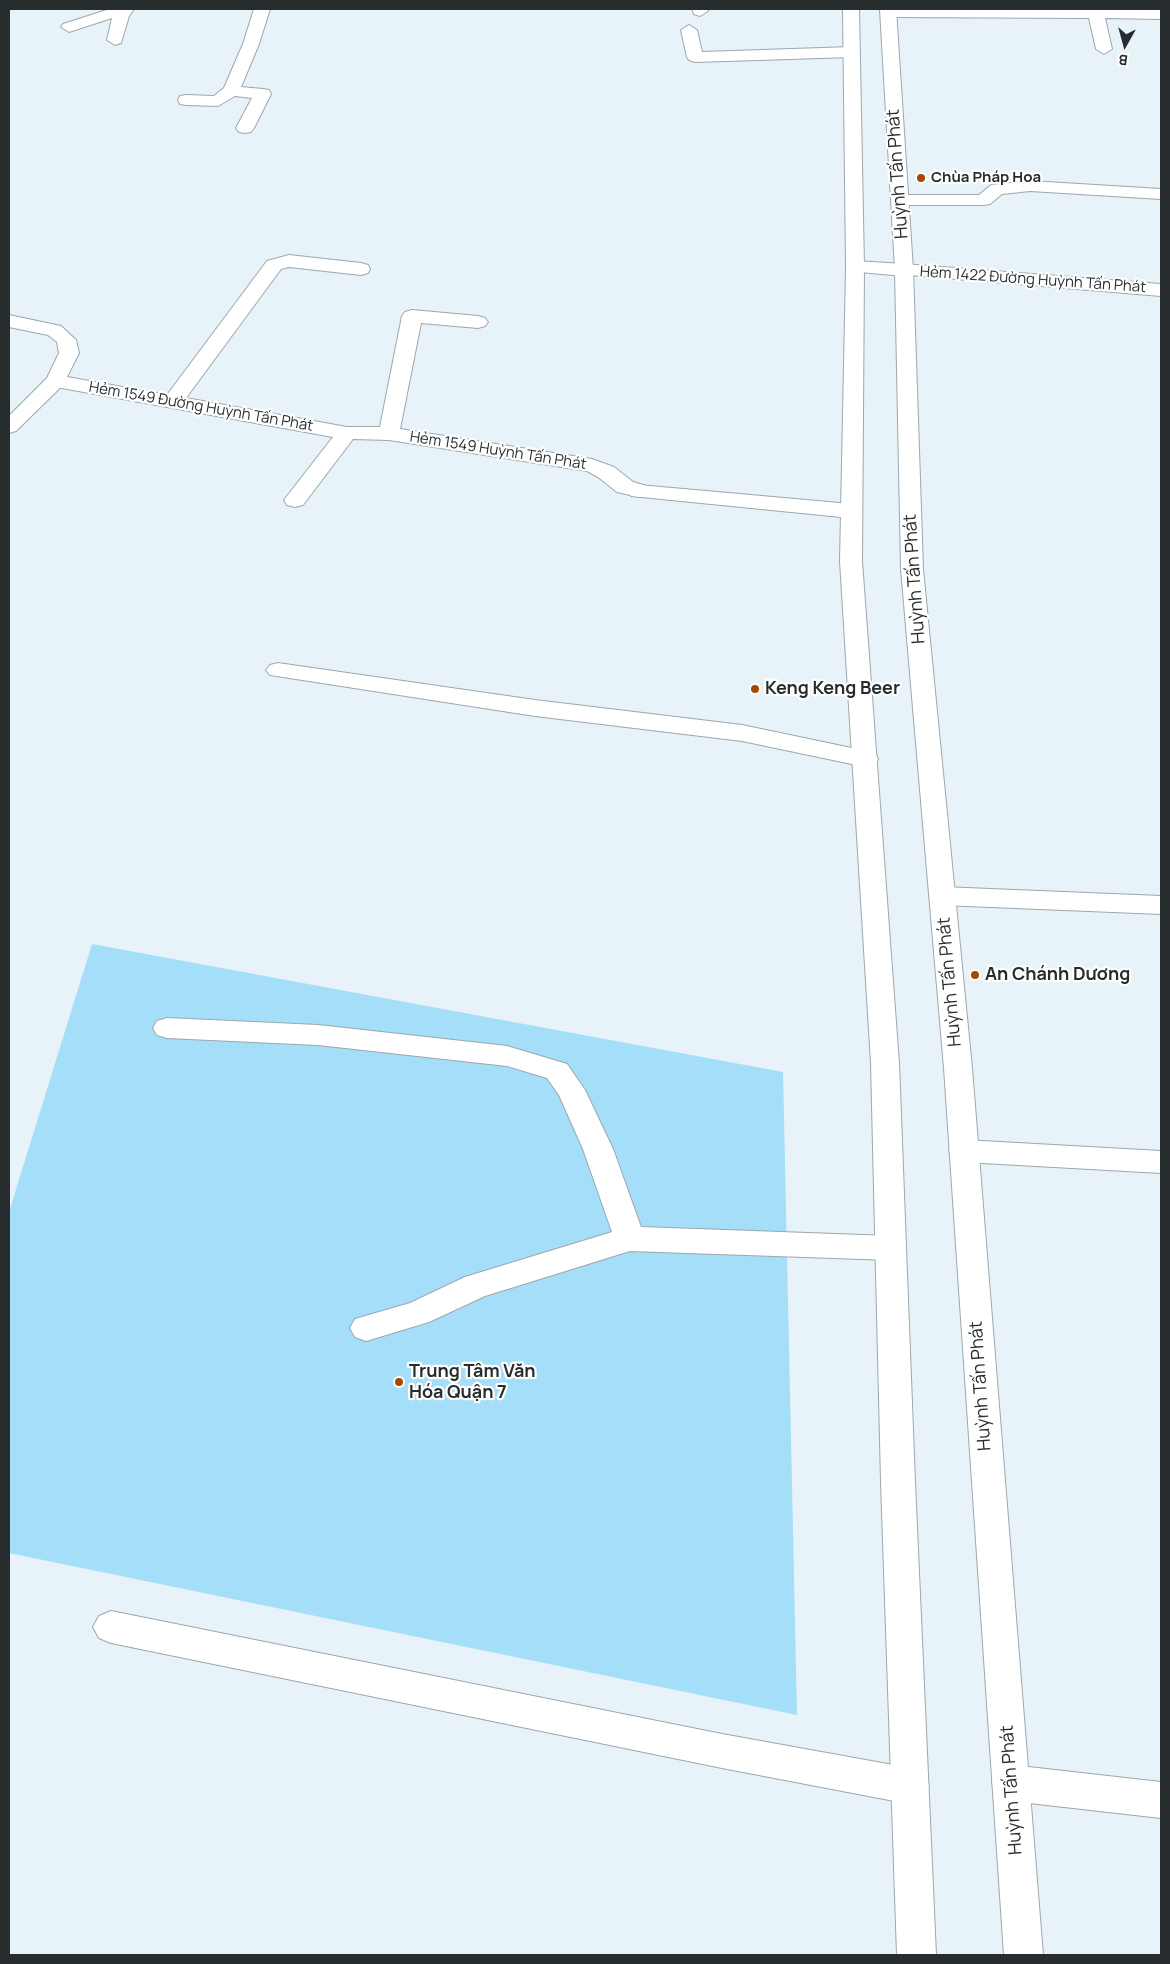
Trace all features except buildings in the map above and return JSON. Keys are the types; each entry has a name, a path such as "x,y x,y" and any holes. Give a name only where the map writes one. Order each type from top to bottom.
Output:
{"main road":[{"path":"69,27 125,9"},
{"path":"115,40 121,16 125,9"},
{"path":"186,100 218,101 231,91 262,9"},
{"path":"851,9 855,267 851,562 866,759 885,1063 910,1786 918,1955"},
{"path":"888,11 1096,11 1161,14"},
{"name":"Huỳnh Tấn Phát","path":"888,11 904,270 912,569 964,1151 1024,1955"},
{"path":"1096,11 1104,48"},
{"path":"689,30 694,57 852,52"},
{"path":"231,91 263,94 245,128"},
{"path":"900,200 984,200 997,189 1023,187 1142,191 1161,194"},
{"path":"173,401 274,265 290,261 362,269"},
{"name":"Hẻm 1422 Đường Huỳnh Tấn Phát","path":"855,267 1161,290"},
{"path":"389,434 412,316 478,322"},
{"path":"9,321 54,330 66,340 69,353 56,381 9,427"},
{"name":"Hẻm 1549 Đường Huỳnh Tấn Phát","path":"56,381 347,433"},
{"path":"295,500 347,433"},
{"name":"Hẻm 1549 Huỳnh Tấn Phát","path":"347,433 389,434 592,465 606,472 625,487 640,491 851,511"},
{"path":"278,670 535,708 742,733 866,759"},
{"path":"942,896 1161,905"},
{"path":"167,1028 336,1037 507,1056 557,1071 571,1090 598,1149 630,1239"},
{"path":"964,1151 1161,1162"},
{"path":"366,1328 418,1313 476,1286 630,1239 891,1248"},
{"path":"111,1627 722,1752 910,1786"},
{"path":"1011,1783 1161,1800"}],"shaded area":[{"name":"Trung Tâm Văn Hóa Quận 7","path":"92,944 783,1072 797,1715 9,1553 9,1212"}],"place":[{"name":"Chùa Pháp Hoa","path":"921,178"},
{"name":"Keng Keng Beer","path":"755,689"},
{"name":"An Chánh Dương","path":"975,975"},
{"name":"Trung Tâm Văn Hóa Quận 7","path":"399,1382"}]}
